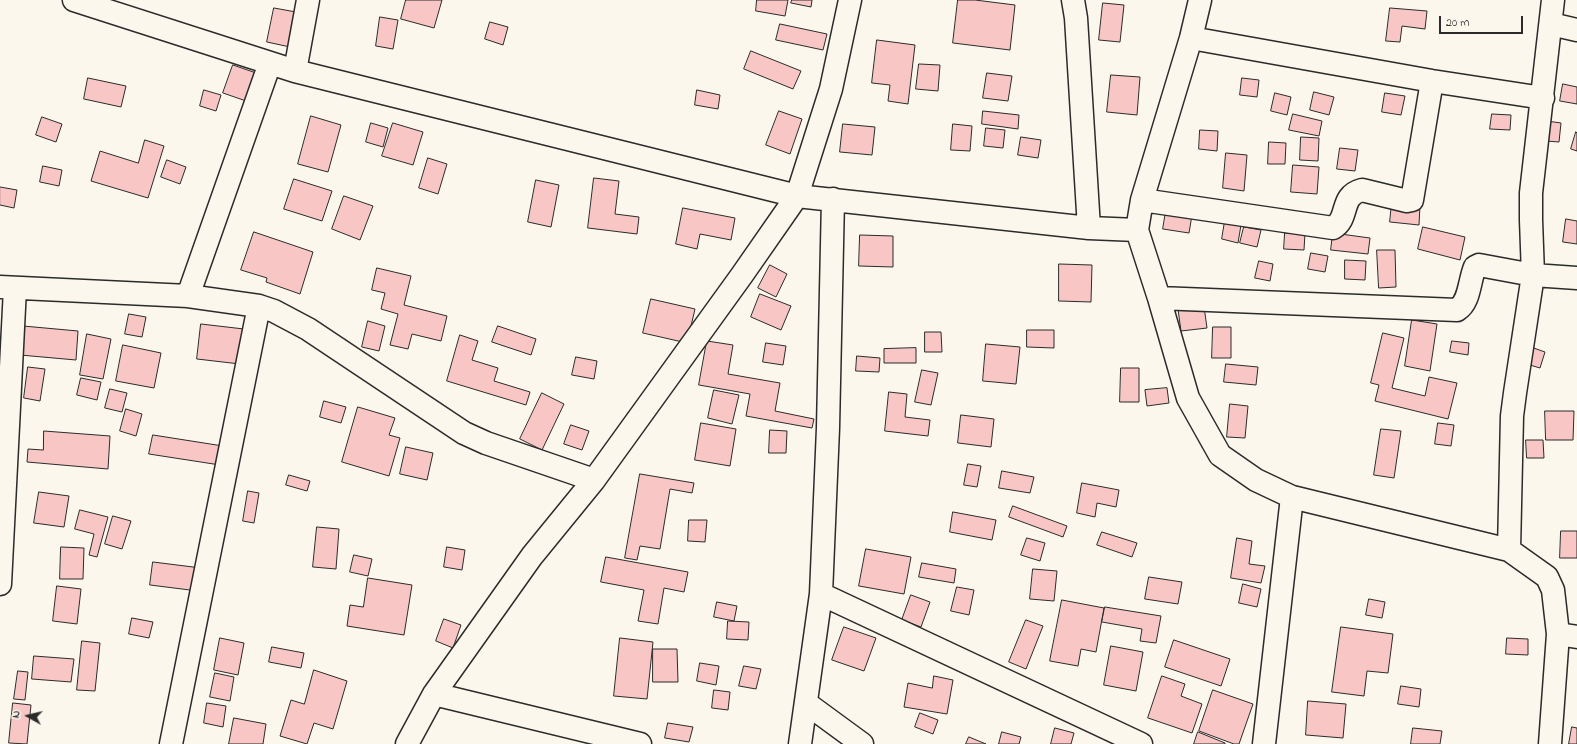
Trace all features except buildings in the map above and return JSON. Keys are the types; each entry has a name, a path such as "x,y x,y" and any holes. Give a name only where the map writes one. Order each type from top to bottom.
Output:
{"street":[{"path":"74,0 295,71 797,196 1089,228 1137,230"},
{"path":"295,71 308,0"},
{"path":"407,744 434,694 532,556 594,480 797,196 831,89 850,0"},
{"path":"1073,0 1076,18 1089,228"},
{"path":"1200,0 1191,38 1142,200 1137,230 1159,298 1188,398 1220,455 1256,480 1292,497 1509,550 1539,570 1547,578 1553,590 1568,636 1550,744"},
{"path":"1509,550 1512,416 1534,275 1531,193 1554,0"},
{"path":"1551,24 1577,30"},
{"path":"1191,38 1432,82 1543,98"},
{"path":"188,296 270,63"},
{"path":"1142,200 1333,228 1338,225 1350,196 1355,192 1362,190 1407,201 1412,200 1432,82"},
{"path":"800,744 821,594 828,428 833,199"},
{"path":"1159,298 1456,310 1462,306 1465,301 1473,272 1475,267 1479,265 1534,275 1577,278"},
{"path":"0,584 8,287 188,296 259,306 274,311 308,329 464,433 486,443 594,480"},
{"path":"171,744 259,306"},
{"path":"1264,744 1292,497"},
{"path":"821,594 1141,744"},
{"path":"434,694 640,744"},
{"path":"806,704 862,744"}]}
